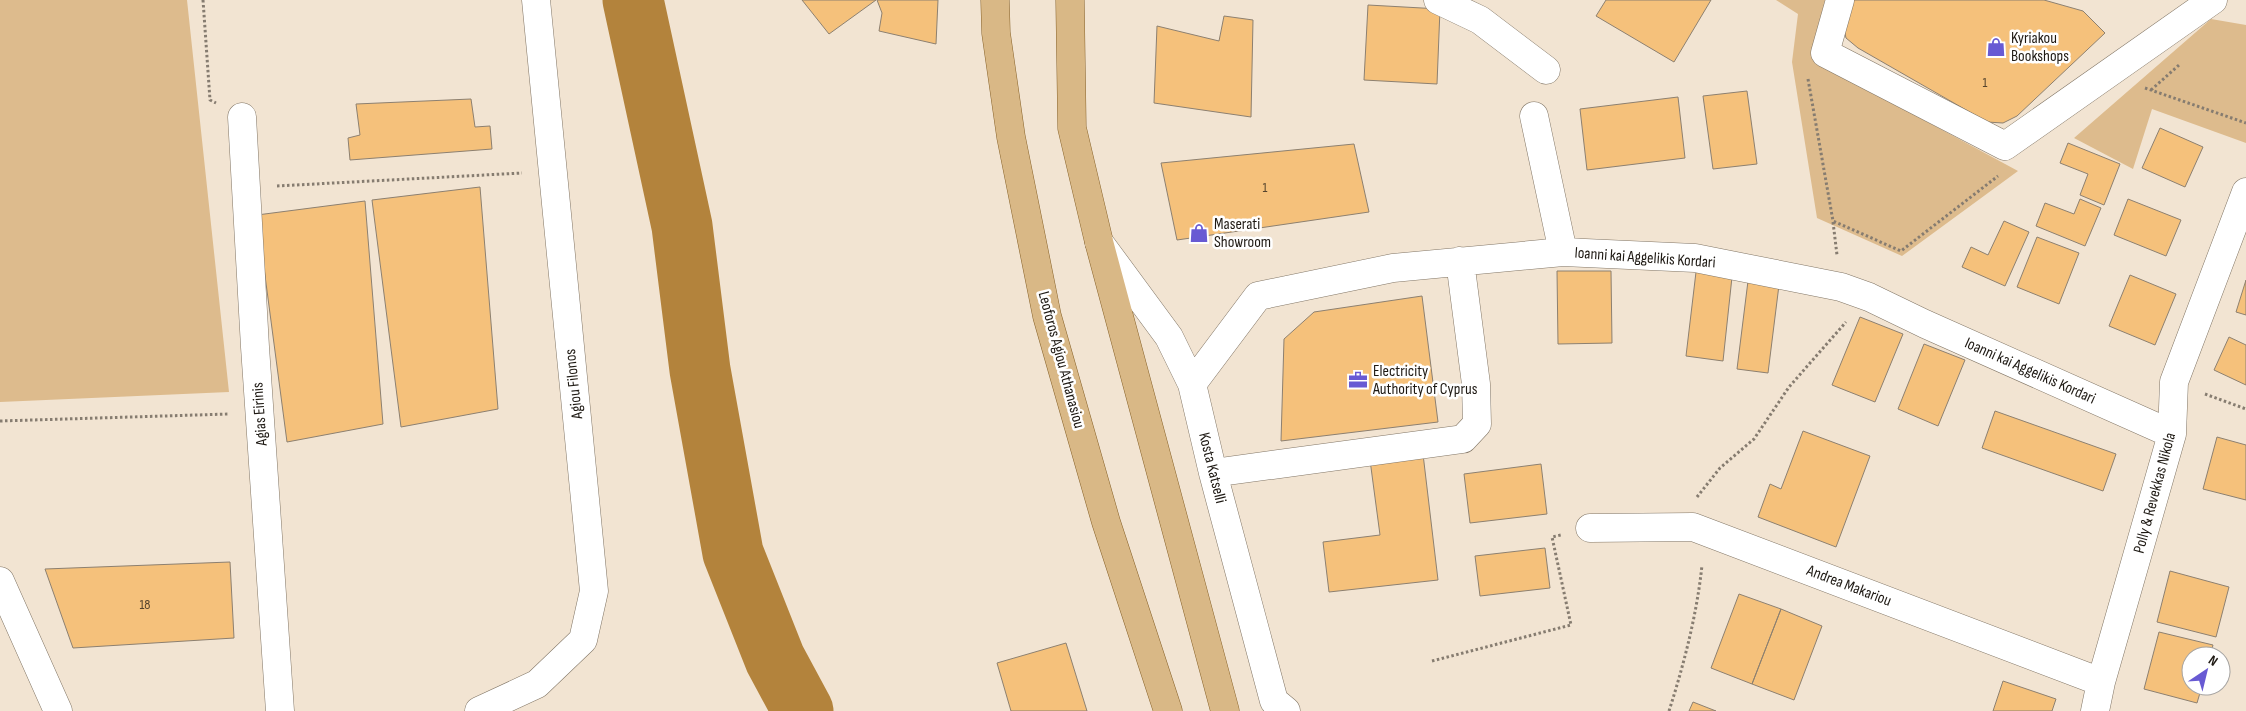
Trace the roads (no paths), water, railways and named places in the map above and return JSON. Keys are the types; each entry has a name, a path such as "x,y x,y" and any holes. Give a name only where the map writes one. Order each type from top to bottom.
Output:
{"main road":[{"path":"987,0 996,33"},
{"name":"Leoforos Agiou Athanasiou","path":"995,0 996,33 1011,138 1047,316 1106,522 1168,711"},
{"path":"1070,0 1072,128 1100,242 1224,711"}],"street":[{"name":"Agiou Filonos","path":"479,711 537,684 583,640 594,591 536,0"},
{"path":"1438,0 1480,20 1546,70"},
{"path":"1840,0 1825,53 2005,146 2213,0"},
{"path":"1534,116 1564,252"},
{"name":"Agias Eirinis","path":"242,117 280,711"},
{"name":"Polly & Revekkas Nikola","path":"2095,711 2101,682 2172,434 2174,382 2246,192"},
{"name":"Kosta Katselli","path":"1100,242 1169,337 1192,384 1212,473 1274,701 1286,711"},
{"name":"Ioanni kai Aggelikis Kordari","path":"1192,384 1258,296 1393,268 1460,261 1564,252 1695,258 1841,287 1869,297 2172,434"},
{"path":"1212,473 1463,439 1477,424 1476,384 1460,261"},
{"name":"Andrea Makariou","path":"1590,528 1699,530 2101,682"},
{"path":"0,581 58,711"}],"waterway":[{"path":"633,0 682,226 700,370 733,553 775,659 803,711"}],"place":[{"name":"Kyriakou Bookshops","path":"1996,47"},
{"name":"Maserati Showroom","path":"1199,233"},
{"name":"Electricity Authority of Cyprus","path":"1358,380"}]}
